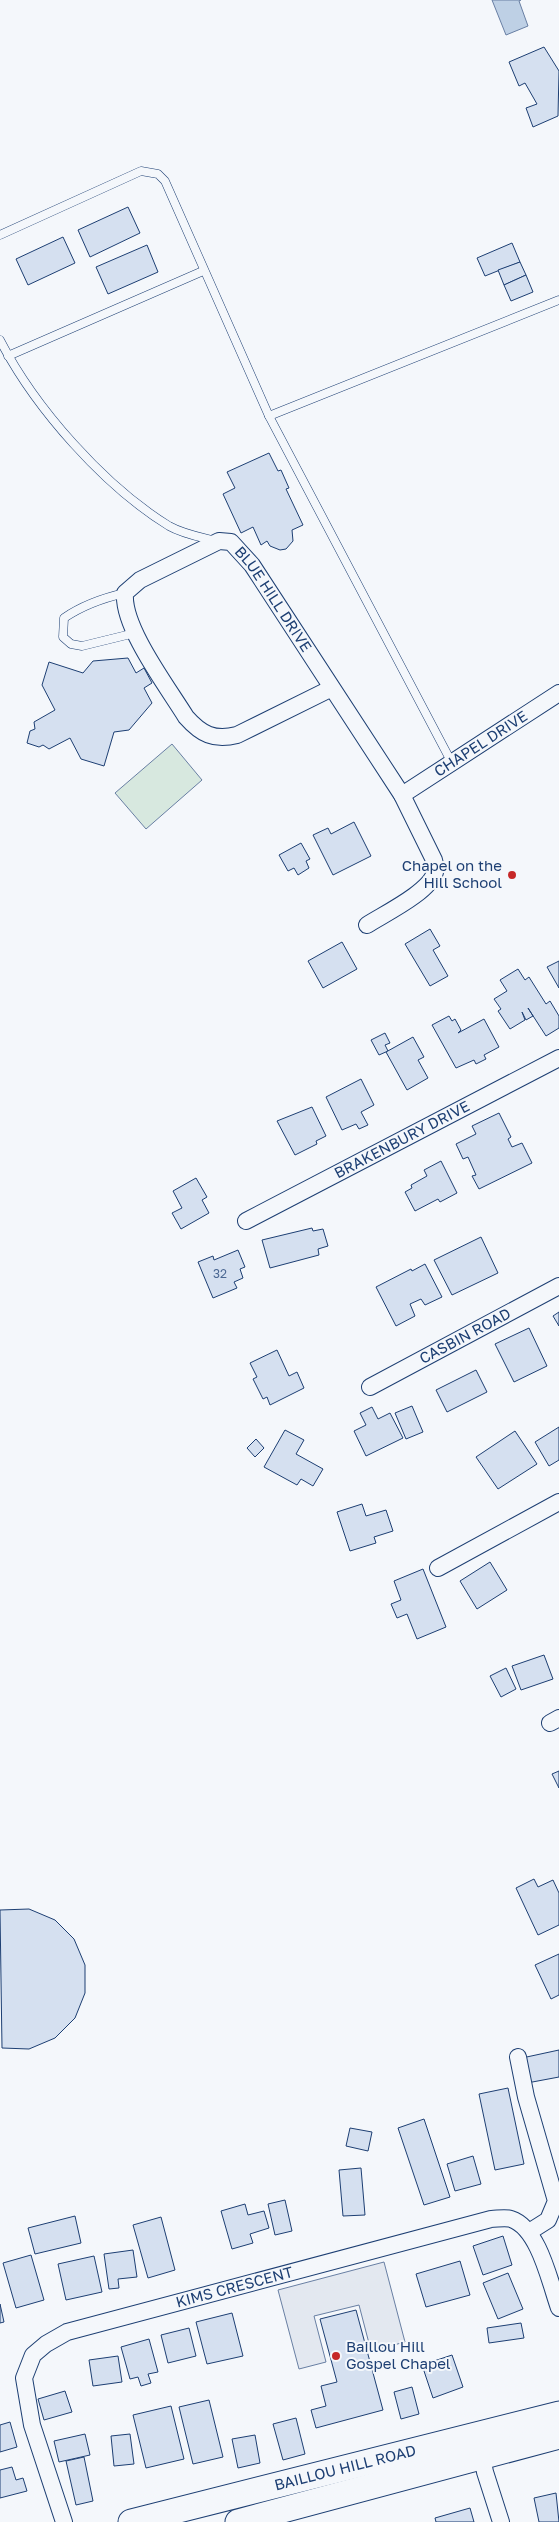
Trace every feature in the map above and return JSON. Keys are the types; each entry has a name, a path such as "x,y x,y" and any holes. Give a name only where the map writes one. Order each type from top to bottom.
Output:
{"main road":[{"name":"BAILLOU HILL ROAD","path":"131,2522 559,2414"},
{"name":"BAILLOU HILL ROAD","path":"238,2522 559,2436"}],"street":[{"name":"BLUE HILL DRIVE","path":"125,593 140,580 219,542 230,542 242,552 402,795 430,847 435,872 430,881 420,891 367,925"},
{"path":"125,593 124,605 135,633 186,717 195,728 208,736 222,739 237,735 332,688"},
{"name":"CHAPEL DRIVE","path":"402,795 559,693"},
{"name":"BRAKENBURY DRIVE","path":"246,1222 559,1058"},
{"name":"CASBIN ROAD","path":"370,1387 559,1286"},
{"path":"438,1568 559,1502"},
{"path":"518,2057 526,2097 556,2201 548,2220 529,2232 540,2253 559,2308"},
{"name":"KIMS CRESCENT","path":"64,2522 32,2425 25,2393 24,2378 33,2355 46,2344 67,2332 491,2219 511,2219 529,2232"},
{"path":"482,2457 501,2522"}],"lane":[{"path":"0,235 141,172 149,171 158,174 171,193 203,271 268,416 452,763"},
{"path":"8,356 203,271"},
{"path":"268,416 559,300"},
{"path":"0,340 8,356 46,412 89,460 139,504 170,526 190,535 219,542"},
{"path":"125,593 101,599 76,610 64,618 63,637 71,644 82,646 135,633"}],"shaded area":[{"path":"172,744 202,780 146,829 115,793"},
{"path":"384,2262 405,2342 371,2351 359,2305 314,2316 326,2362 299,2369 278,2290"}],"water":[{"path":"492,0 521,0 519,1 528,26 506,35"}],"building":[{"path":"544,47 559,71 558,116 533,127 526,108 537,104 525,83 519,86 509,62"},
{"path":"128,207 140,233 90,257 78,230"},
{"path":"63,237 75,263 28,285 16,259"},
{"path":"512,243 520,262 485,276 477,258"},
{"path":"147,245 158,272 108,294 96,267"},
{"path":"520,262 526,275 504,285 498,270"},
{"path":"526,275 533,292 511,301 504,285"},
{"path":"269,453 278,471 281,470 289,488 286,489 303,525 292,530 293,541 286,549 280,550 270,546 267,541 261,545 253,527 241,533 223,494 235,488 227,472"},
{"path":"128,658 136,673 144,668 152,683 144,688 152,703 129,730 114,732 104,766 81,759 70,738 49,749 43,745 39,747 27,743 30,731 35,729 34,722 55,710 42,685 49,662 83,673 93,661"},
{"path":"354,822 371,856 333,875 313,835 328,828 331,834"},
{"path":"301,843 310,859 306,861 309,868 298,875 294,868 288,871 279,855"},
{"path":"430,929 440,946 433,950 448,976 430,986 405,944"},
{"path":"342,942 357,969 323,988 308,961"},
{"path":"559,961 559,988 547,967"},
{"path":"518,969 525,980 529,977 546,1004 550,1001 559,1016 559,1028 546,1036 528,1008 533,1016 526,1020 522,1012 525,1020 510,1029 498,1011 501,1009 494,999 507,991 500,980"},
{"path":"449,1016 452,1021 455,1019 461,1030 458,1033 484,1019 499,1047 484,1055 486,1059 476,1064 474,1060 456,1068 432,1025"},
{"path":"385,1033 390,1043 385,1045 388,1051 379,1055 371,1040"},
{"path":"413,1037 424,1057 418,1060 428,1078 407,1090 386,1052"},
{"path":"361,1079 374,1105 361,1112 368,1125 359,1129 356,1124 342,1130 326,1097"},
{"path":"312,1107 326,1136 316,1141 317,1144 295,1155 277,1121"},
{"path":"499,1113 511,1137 508,1139 512,1147 522,1143 532,1163 479,1189 472,1176 476,1175 468,1157 463,1159 456,1144 476,1134 472,1126"},
{"path":"441,1161 457,1193 440,1202 438,1199 415,1211 405,1192 412,1188 411,1185 427,1176 424,1170"},
{"path":"196,1178 207,1197 202,1200 209,1213 181,1229 172,1213 182,1208 173,1191"},
{"path":"312,1228 313,1231 323,1229 328,1246 318,1249 319,1255 270,1268 262,1240"},
{"path":"481,1237 498,1273 452,1295 434,1260"},
{"path":"238,1250 245,1267 240,1269 243,1278 234,1282 237,1288 213,1298 198,1262 213,1256 214,1260"},
{"path":"425,1264 442,1297 425,1305 421,1299 410,1304 415,1316 396,1326 376,1287"},
{"path":"559,1312 559,1326 553,1316"},
{"path":"529,1328 547,1366 514,1382 495,1344"},
{"path":"277,1350 289,1376 297,1372 304,1388 270,1405 267,1397 263,1399 253,1379 257,1377 250,1363"},
{"path":"476,1370 487,1392 447,1412 436,1390"},
{"path":"412,1406 423,1432 406,1439 395,1413"},
{"path":"372,1407 378,1419 390,1413 403,1438 366,1456 354,1431 366,1425 360,1413"},
{"path":"559,1427 559,1460 549,1466 535,1442"},
{"path":"285,1430 304,1440 296,1454 323,1469 313,1486 301,1479 297,1485 264,1467"},
{"path":"515,1431 537,1464 498,1489 476,1457"},
{"path":"256,1439 264,1448 255,1457 247,1448"},
{"path":"362,1504 366,1516 386,1510 393,1531 374,1537 376,1543 350,1551 337,1512"},
{"path":"490,1562 507,1590 477,1609 460,1581"},
{"path":"423,1569 446,1627 417,1639 407,1614 397,1618 391,1604 401,1600 394,1581"},
{"path":"544,1655 553,1679 521,1690 512,1666"},
{"path":"506,1668 516,1689 501,1697 490,1676"},
{"path":"559,1771 559,1788 552,1774"},
{"path":"534,1879 538,1887 553,1880 559,1893 559,1925 538,1935 516,1888"},
{"path":"29,1909 55,1920 74,1939 85,1965 85,1993 75,2018 55,2038 29,2049 2,2048 0,1910"},
{"path":"559,1954 559,1995 551,1999 535,1965"},
{"path":"559,2050 559,2077 527,2083 522,2058"},
{"path":"508,2088 524,2164 495,2170 479,2094"},
{"path":"424,2119 450,2197 424,2205 398,2128"},
{"path":"350,2128 372,2132 368,2151 346,2146"},
{"path":"473,2156 481,2184 455,2191 447,2164"},
{"path":"361,2168 365,2215 343,2216 339,2170"},
{"path":"285,2200 292,2231 275,2235 268,2204"},
{"path":"245,2204 248,2215 264,2211 269,2228 250,2234 253,2243 232,2249 221,2211"},
{"path":"75,2216 81,2243 35,2254 28,2228"},
{"path":"161,2217 175,2270 148,2278 133,2225"},
{"path":"503,2236 512,2265 483,2275 473,2246"},
{"path":"133,2250 137,2277 118,2279 119,2288 109,2289 104,2254"},
{"path":"31,2255 44,2300 16,2308 3,2263"},
{"path":"94,2256 102,2292 66,2300 58,2264"},
{"path":"460,2261 470,2295 426,2307 416,2274"},
{"path":"508,2273 523,2309 498,2319 483,2283"},
{"path":"0,2304 4,2322 0,2323"},
{"path":"356,2310 383,2410 316,2428 311,2410 326,2406 321,2386 337,2382 320,2319"},
{"path":"232,2313 243,2356 207,2364 196,2322"},
{"path":"521,2323 524,2338 489,2343 487,2328"},
{"path":"189,2328 196,2356 168,2363 161,2335"},
{"path":"149,2339 158,2372 148,2374 151,2383 141,2386 138,2377 130,2379 121,2347"},
{"path":"452,2355 463,2387 433,2398 422,2365"},
{"path":"118,2356 122,2382 93,2386 89,2360"},
{"path":"412,2387 419,2414 401,2419 394,2392"},
{"path":"65,2391 72,2412 44,2420 38,2399"},
{"path":"209,2400 223,2457 193,2464 179,2407"},
{"path":"171,2406 184,2459 146,2468 133,2415"},
{"path":"296,2418 305,2454 283,2460 273,2424"},
{"path":"10,2422 17,2447 0,2452 0,2425"},
{"path":"85,2434 90,2455 59,2462 54,2441"},
{"path":"130,2434 134,2464 114,2466 111,2436"},
{"path":"255,2435 260,2463 238,2468 232,2439"},
{"path":"84,2457 93,2501 76,2505 66,2461"},
{"path":"12,2467 16,2480 23,2478 27,2491 0,2498 0,2470"},
{"path":"556,2493 559,2522 539,2522 534,2498"},
{"path":"470,2508 474,2522 436,2522 435,2518"}],"place":[{"name":"Chapel on the Hill School","path":"512,875"},
{"name":"Baillou Hill Gospel Chapel","path":"336,2356"}]}
